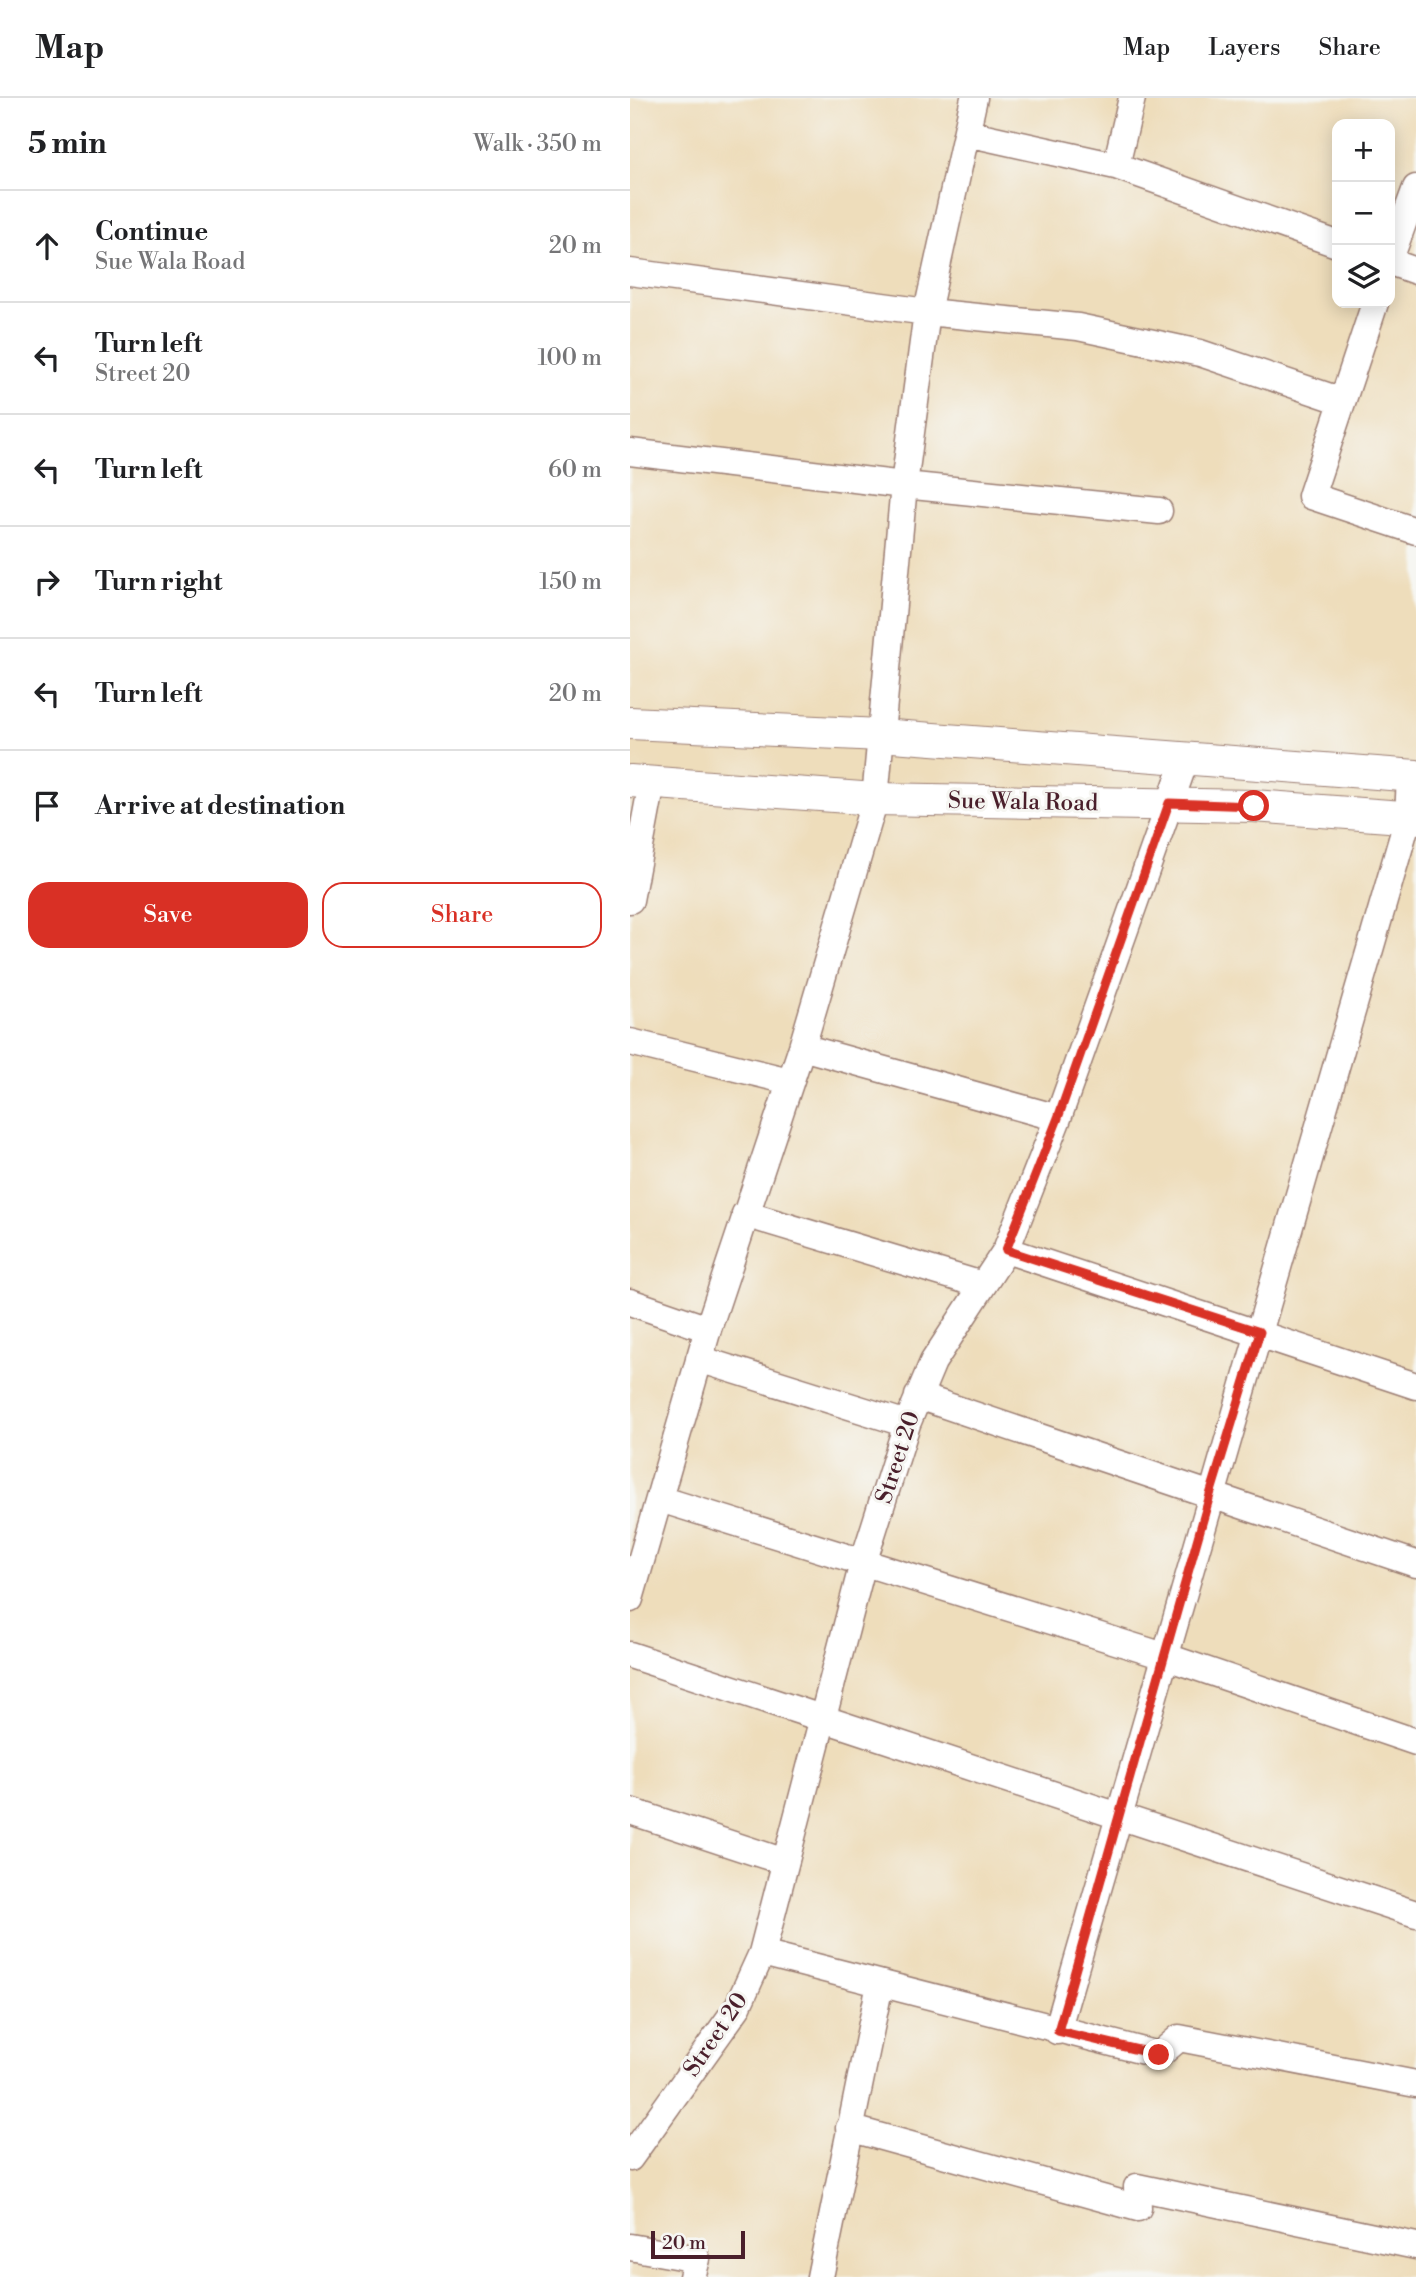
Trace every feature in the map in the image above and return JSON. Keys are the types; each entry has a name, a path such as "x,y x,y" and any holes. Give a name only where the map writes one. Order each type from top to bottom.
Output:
{"street":[{"path":"630,1598 708,1329 802,1047 875,799 904,485 927,312 974,98"},
{"path":"1116,166 1132,98"},
{"path":"967,133 1116,166 1332,242"},
{"path":"1395,247 1416,188"},
{"path":"1395,263 1416,271"},
{"path":"630,272 927,312 1078,327 1187,350 1342,401"},
{"path":"1373,308 1311,496 1416,531"},
{"path":"630,452 904,485 1159,511"},
{"path":"630,723 880,735 1413,776 1412,818 1210,1495 1058,2031"},
{"name":"Street 20","path":"630,2158 737,2008 762,1953 863,1563 907,1423 933,1362 1006,1250 1058,1118 1186,758"},
{"path":"630,900 641,782"},
{"name":"Sue Wala Road","path":"641,782 875,799 1169,803 1412,818"},
{"path":"630,1042 789,1081"},
{"path":"802,1047 1058,1118"},
{"path":"745,1214 982,1285"},
{"path":"1006,1250 1260,1332 1416,1386"},
{"path":"630,1302 708,1329"},
{"path":"699,1359 907,1423"},
{"path":"918,1396 1416,1564"},
{"path":"660,1499 1164,1656 1416,1741"},
{"path":"630,1655 1416,1914"},
{"path":"630,1811 785,1862"},
{"path":"762,1953 1159,2055 1179,2038 1416,2084"},
{"path":"828,2275 849,2127 880,1984"},
{"path":"849,2127 1138,2208 1137,2187 1416,2246"},
{"path":"630,2247 697,2259 692,2277"}],"route":[{"path":"1159,2055 1058,2031 1210,1495 1260,1332 1006,1250 1058,1118 1169,803 1254,806"}]}
